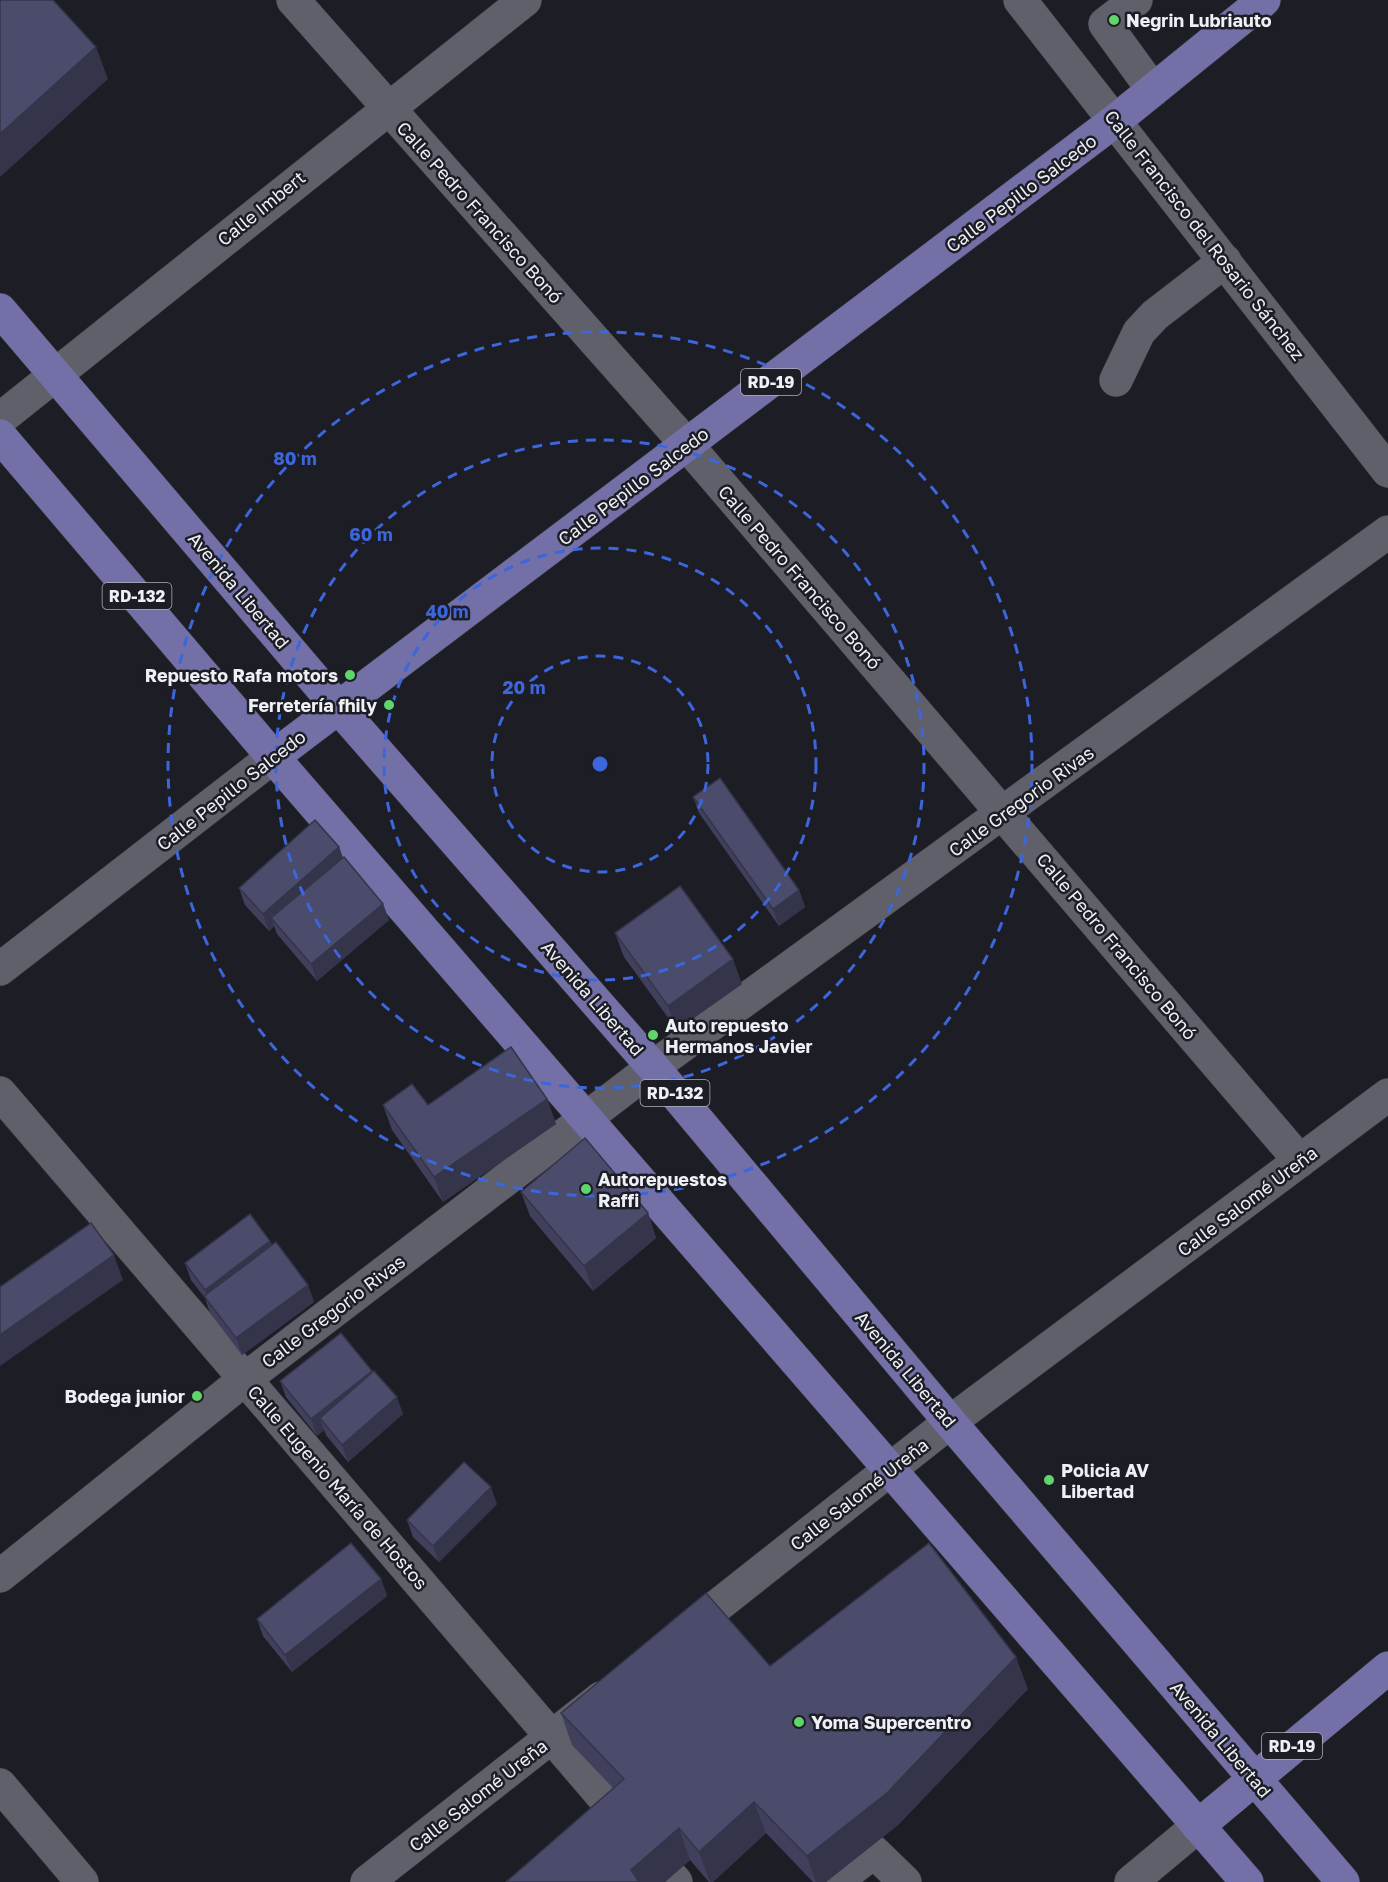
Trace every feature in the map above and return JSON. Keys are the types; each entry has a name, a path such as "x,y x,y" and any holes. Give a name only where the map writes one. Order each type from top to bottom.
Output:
{"main road":[{"name":"Calle Pepillo Salcedo","path":"273,757 688,446 1116,120 1264,0"},
{"name":"Avenida Libertad","path":"0,310 338,707 653,1066 950,1422 1343,1882"},
{"name":"RD-132","path":"0,436 273,757 1247,1882"},
{"name":"RD-19","path":"1198,1826 1254,1777 1388,1668"}],"street":[{"name":"Calle Pedro Francisco Bonó","path":"293,0 688,446 1005,813 1300,1161"},
{"name":"Calle Imbert","path":"0,419 388,107 525,0"},
{"name":"Calle Francisco del Rosario Sánchez","path":"1020,0 1388,471"},
{"path":"1062,53 1136,0"},
{"path":"1105,24 1153,90"},
{"path":"1116,380 1139,332 1155,315 1225,261"},
{"name":"Calle Gregorio Rivas","path":"0,1576 244,1379 653,1066 1005,813 1388,532"},
{"name":"Calle Pepillo Salcedo","path":"0,969 273,757"},
{"name":"Calle Eugenio María de Hostos","path":"0,1093 676,1882"},
{"name":"Calle Salomé Ureña","path":"655,1655 950,1422 1388,1095"},
{"name":"Calle Salomé Ureña","path":"368,1882 627,1677"},
{"path":"0,1785 82,1882"},
{"path":"1131,1882 1198,1826"},
{"path":"835,1882 874,1852 905,1882"}],"building":[{"path":"0,0 53,0 96,47 0,134"},
{"path":"720,778 799,890 773,909 693,797"},
{"path":"315,820 339,847 263,914 239,888"},
{"path":"344,857 383,904 311,964 271,918"},
{"path":"680,886 733,959 668,1006 615,933"},
{"path":"511,1047 547,1099 434,1177 383,1105 412,1084 428,1105"},
{"path":"585,1138 648,1213 584,1266 521,1192"},
{"path":"250,1214 270,1241 205,1290 185,1263"},
{"path":"91,1223 114,1255 0,1335 0,1287"},
{"path":"276,1242 308,1285 236,1338 204,1296"},
{"path":"341,1333 372,1371 311,1419 280,1381"},
{"path":"374,1371 397,1397 342,1445 320,1418"},
{"path":"464,1462 491,1487 433,1546 407,1520"},
{"path":"351,1543 381,1579 285,1655 257,1619"},
{"name":"Yoma Supercentro","path":"929,1543 1016,1657 887,1793 807,1856 754,1802 699,1852 679,1828 631,1870 639,1882 506,1882 624,1779 561,1713 706,1593 770,1666"}],"place":[{"name":"Negrin Lubriauto","path":"1114,20"},
{"name":"Repuesto Rafa motors","path":"350,675"},
{"name":"Ferretería fhily","path":"389,705"},
{"name":"Auto repuesto Hermanos Javier","path":"653,1035"},
{"name":"Autorepuestos Raffi","path":"586,1189"},
{"name":"Bodega junior","path":"197,1396"},
{"name":"Policia AV Libertad","path":"1049,1480"},
{"name":"Yoma Supercentro","path":"799,1722"}]}
